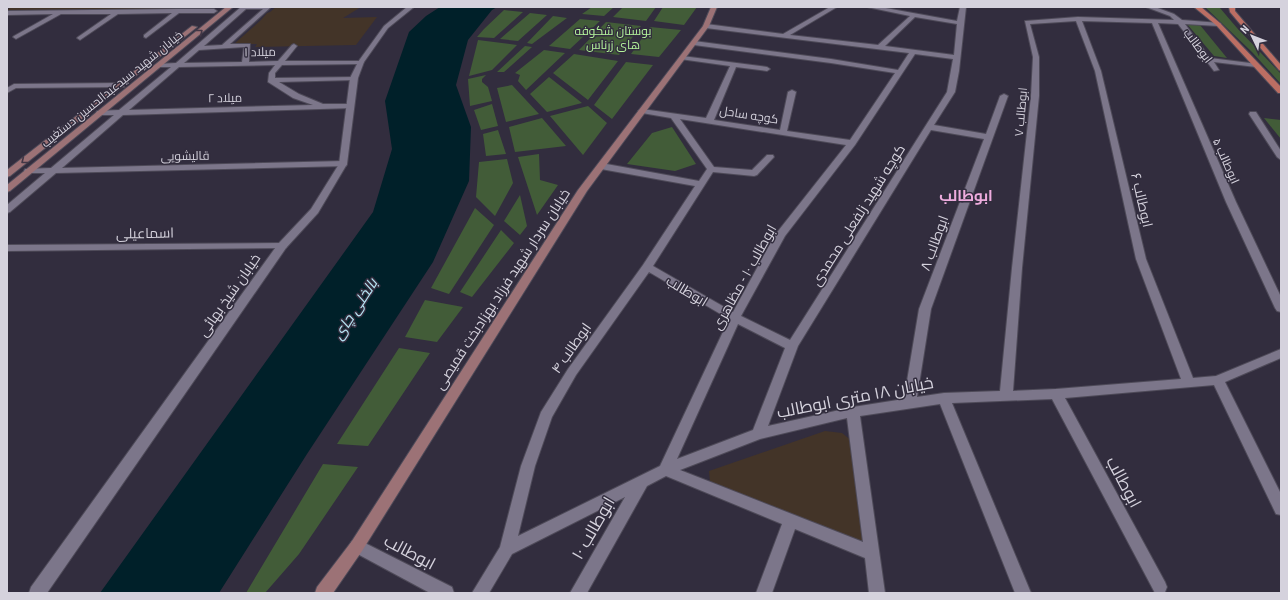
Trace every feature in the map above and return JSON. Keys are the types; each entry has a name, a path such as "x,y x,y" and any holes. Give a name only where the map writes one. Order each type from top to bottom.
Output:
{"main road":[{"name":"خیابان شهید سیدعبدالحسین دستغیب","path":"7,189 230,7"},
{"name":"خیابان سردار شهید فرزاد بهزاد‌بخت قمیصی","path":"323,593 356,546 578,196 694,43 706,26 714,7"},
{"path":"1197,7 1218,24 1281,91"},
{"path":"1232,7 1232,11 1281,69"},
{"name":"خیابان شهید سیدعبدالحسین دستغیب","path":"7,174 217,9"}],"street":[{"path":"7,210 244,7 268,7"},
{"path":"223,47 268,7"},
{"name":"خیابان شیخ بهائی","path":"37,593 282,246 315,211 343,164 354,78 361,62 386,27 412,7"},
{"path":"783,36 834,7"},
{"path":"870,7 884,8 959,23"},
{"name":"کوچه شهید زلفعلی محمدی","path":"758,434 792,346 952,92 956,76 959,23 963,7"},
{"path":"1150,7 1172,14 1180,22"},
{"path":"7,13 178,11 217,9"},
{"path":"146,36 178,11"},
{"path":"16,37 60,12"},
{"path":"80,38 117,12"},
{"path":"879,48 914,15"},
{"name":"ابوطالب ۷","path":"1006,396 1017,268 1036,96 1036,57 1026,23 1029,21 1078,19 1154,20 1218,24"},
{"name":"ابوطالب ۶","path":"1078,19 1098,71 1141,259 1189,383"},
{"name":"ابوطالب ۵","path":"1154,20 1193,116 1257,260 1281,308"},
{"path":"227,22 252,22"},
{"name":"ابوطالب","path":"1180,22 1216,70"},
{"path":"706,26 956,57"},
{"path":"214,32 239,32"},
{"path":"694,43 824,60 900,72"},
{"path":"196,48 248,46 245,63"},
{"path":"271,80 272,72 294,46"},
{"name":"ابوطالب ۱۰ - مظاهری","path":"665,470 735,318 780,235 852,143 913,52"},
{"path":"682,58 767,70"},
{"path":"1210,60 1256,65"},
{"name":"میلاد ۱","path":"158,66 245,63 361,62"},
{"path":"709,121 734,65"},
{"path":"271,80 354,78"},
{"path":"271,80 296,96 329,107"},
{"path":"7,91 14,86 121,85"},
{"path":"783,133 792,92"},
{"name":"ابوطالب ۸","path":"910,403 925,309 1004,96"},
{"name":"میلاد ۲","path":"100,113 350,106"},
{"name":"کوچه ساحل","path":"642,111 852,143"},
{"path":"1253,114 1281,157"},
{"path":"674,116 711,169 754,173 770,157"},
{"path":"929,127 988,137"},
{"name":"قالیشویی","path":"28,172 343,164"},
{"path":"601,166 701,184"},
{"name":"ابوطالب ۴","path":"507,549 528,466 546,416 572,372 647,267 711,169"},
{"name":"اسماعیلی","path":"7,248 282,246"},
{"name":"ابوطالب","path":"647,267 735,318 792,346"},
{"name":"خیابان ۱۸ متری ابوطالب","path":"507,549 665,470 758,434 853,412 944,398 1056,394 1218,380 1281,352"},
{"path":"1218,380 1281,509"},
{"name":"ابوطالب","path":"1056,394 1159,587"},
{"path":"944,398 1023,593"},
{"path":"853,412 877,593"},
{"path":"665,470 871,553"},
{"name":"ابوطالب ۱۰","path":"578,593 641,483"},
{"path":"764,593 791,520"},
{"name":"ابوطالب","path":"356,546 446,593"},
{"path":"480,593 507,549"}],"shaded area":[{"path":"11,7 205,7 202,9 7,10"},
{"path":"276,7 361,7 343,18 377,17 356,45 255,47 257,44 234,44 267,13"},
{"path":"825,431 842,433 852,441 864,546 710,482 709,471"}],"green space":[{"name":"بوستان شکوفه های زرناس","path":"592,7 614,7 604,16 582,14"},
{"name":"بوستان شکوفه های زرناس","path":"623,7 656,7 646,21 613,17"},
{"name":"بوستان شکوفه های زرناس","path":"663,7 697,7 684,25 654,21"},
{"path":"1205,7 1220,8 1281,74 1281,84 1252,52"},
{"path":"504,10 523,12 494,38 477,37 484,29"},
{"name":"بوستان شکوفه های زرناس","path":"530,13 547,15 518,41 500,39"},
{"name":"بوستان شکوفه های زرناس","path":"553,16 567,18 532,44 527,43"},
{"name":"بوستان شکوفه های زرناس","path":"580,19 600,21 570,49 549,46"},
{"name":"بوستان شکوفه های زرناس","path":"606,22 641,26 619,55 579,50"},
{"path":"1187,24 1200,25 1227,58 1214,56"},
{"name":"بوستان شکوفه های زرناس","path":"650,27 681,30 659,57 631,54"},
{"path":"478,40 517,45 492,70 469,76"},
{"path":"525,46 532,47 504,72 497,72"},
{"path":"544,50 565,53 526,90 518,81 520,75 515,73"},
{"path":"574,54 618,61 588,100 553,73"},
{"path":"626,62 653,65 612,119 594,105"},
{"path":"486,75 482,79 482,82 488,87 492,101 470,106 468,79"},
{"path":"549,77 582,103 547,112 530,94"},
{"path":"512,85 539,114 506,122 497,88"},
{"path":"492,104 498,126 481,130 474,110"},
{"path":"588,106 607,123 583,155 550,116"},
{"path":"542,118 566,146 515,152 509,127"},
{"path":"1264,118 1281,120 1281,139"},
{"path":"672,127 696,164 675,171 627,164 652,133"},
{"path":"498,130 506,154 486,156 483,134"},
{"path":"539,154 540,180 558,185 537,215 518,157"},
{"path":"507,159 513,183 495,216 476,197 479,162"},
{"path":"520,195 527,226 520,235 504,221"},
{"path":"475,208 494,225 449,294 431,288"},
{"path":"501,230 514,243 472,297 460,292"},
{"path":"425,300 463,307 437,342 405,337"},
{"path":"399,348 430,353 368,446 337,444"},
{"path":"323,464 358,467 299,554 265,593 246,593"}],"water":[{"name":"بالخلی چای","path":"440,7 497,7 492,10 468,40 456,85 471,127 469,181 433,262 307,454 219,593 100,593 373,212 392,149 385,101 409,32 426,16"}],"district":[{"name":"ابوطالب","path":"966,196"}]}
